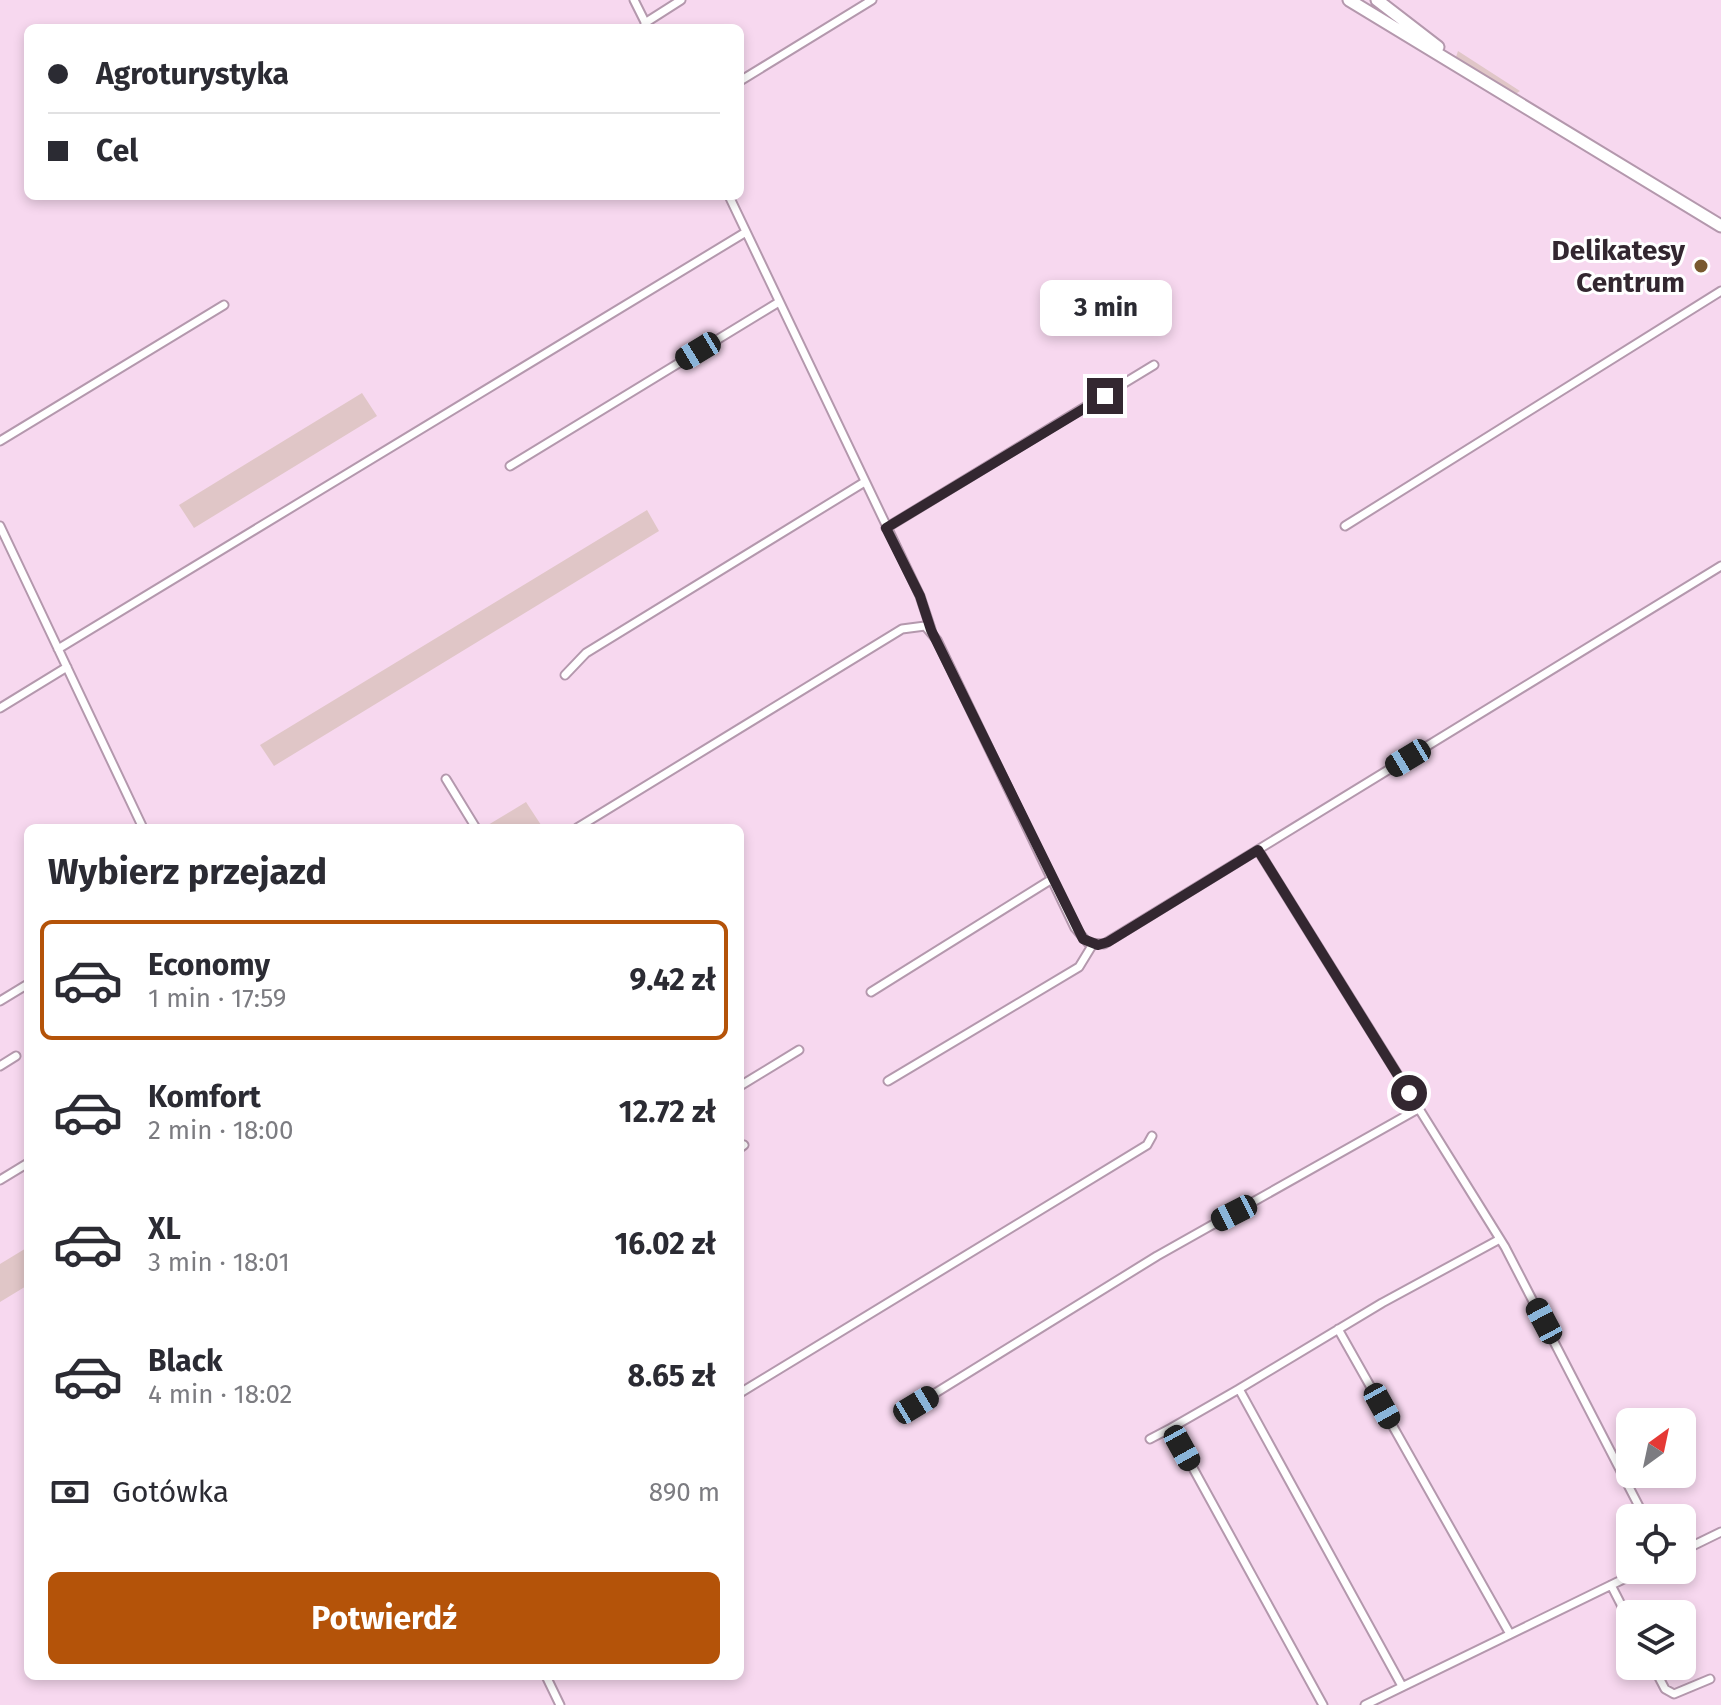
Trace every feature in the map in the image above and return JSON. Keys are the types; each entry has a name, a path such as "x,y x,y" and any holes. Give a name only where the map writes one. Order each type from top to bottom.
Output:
{"main road":[{"path":"1349,0 1721,226"},
{"path":"1377,0 1473,75"}],"street":[{"path":"634,0 646,24"},
{"path":"647,24 681,0"},
{"path":"744,79 872,0"},
{"path":"731,200 863,483 920,596 931,630 1052,879 1079,934 1093,944 1108,942 1721,566"},
{"path":"58,649 746,232"},
{"path":"1345,526 1721,291"},
{"path":"510,466 779,302"},
{"path":"0,441 224,305"},
{"path":"886,528 1154,365"},
{"path":"565,675 586,653 863,483"},
{"path":"0,526 141,824"},
{"path":"584,824 902,629 915,624 931,630"},
{"path":"0,708 67,667"},
{"path":"446,779 474,824"},
{"path":"1258,850 1500,1239 1638,1504"},
{"path":"871,992 1052,879"},
{"path":"888,1081 1079,967 1093,944"},
{"path":"0,1001 24,986"},
{"path":"744,1084 799,1050"},
{"path":"0,1066 16,1056"},
{"path":"916,1405 1157,1256 1418,1109"},
{"path":"744,1391 1147,1145 1152,1136"},
{"path":"0,1180 24,1165"},
{"path":"1150,1439 1500,1239"},
{"path":"1338,1329 1510,1634"},
{"path":"1239,1389 1402,1686"},
{"path":"1171,1428 1323,1705"},
{"path":"1696,1544 1721,1532"},
{"path":"1365,1705 1616,1583"},
{"path":"1611,1585 1619,1600"},
{"path":"1660,1680 1665,1689 1674,1694 1710,1679"},
{"path":"548,1680 560,1705"}],"shaded area":[{"path":"1458,51 1520,91 1514,95 1456,57"},
{"path":"362,393 377,416 194,528 179,505"},
{"path":"647,510 659,531 274,766 260,745"},
{"path":"526,802 540,824 490,824"},
{"path":"24,1249 24,1287 0,1302 0,1264"}],"place":[{"name":"Delikatesy Centrum","path":"1701,266"}],"route":[{"path":"1105,396 886,528 920,596 931,630 1083,939 1098,945 1108,942 1258,850 1409,1093"}]}
